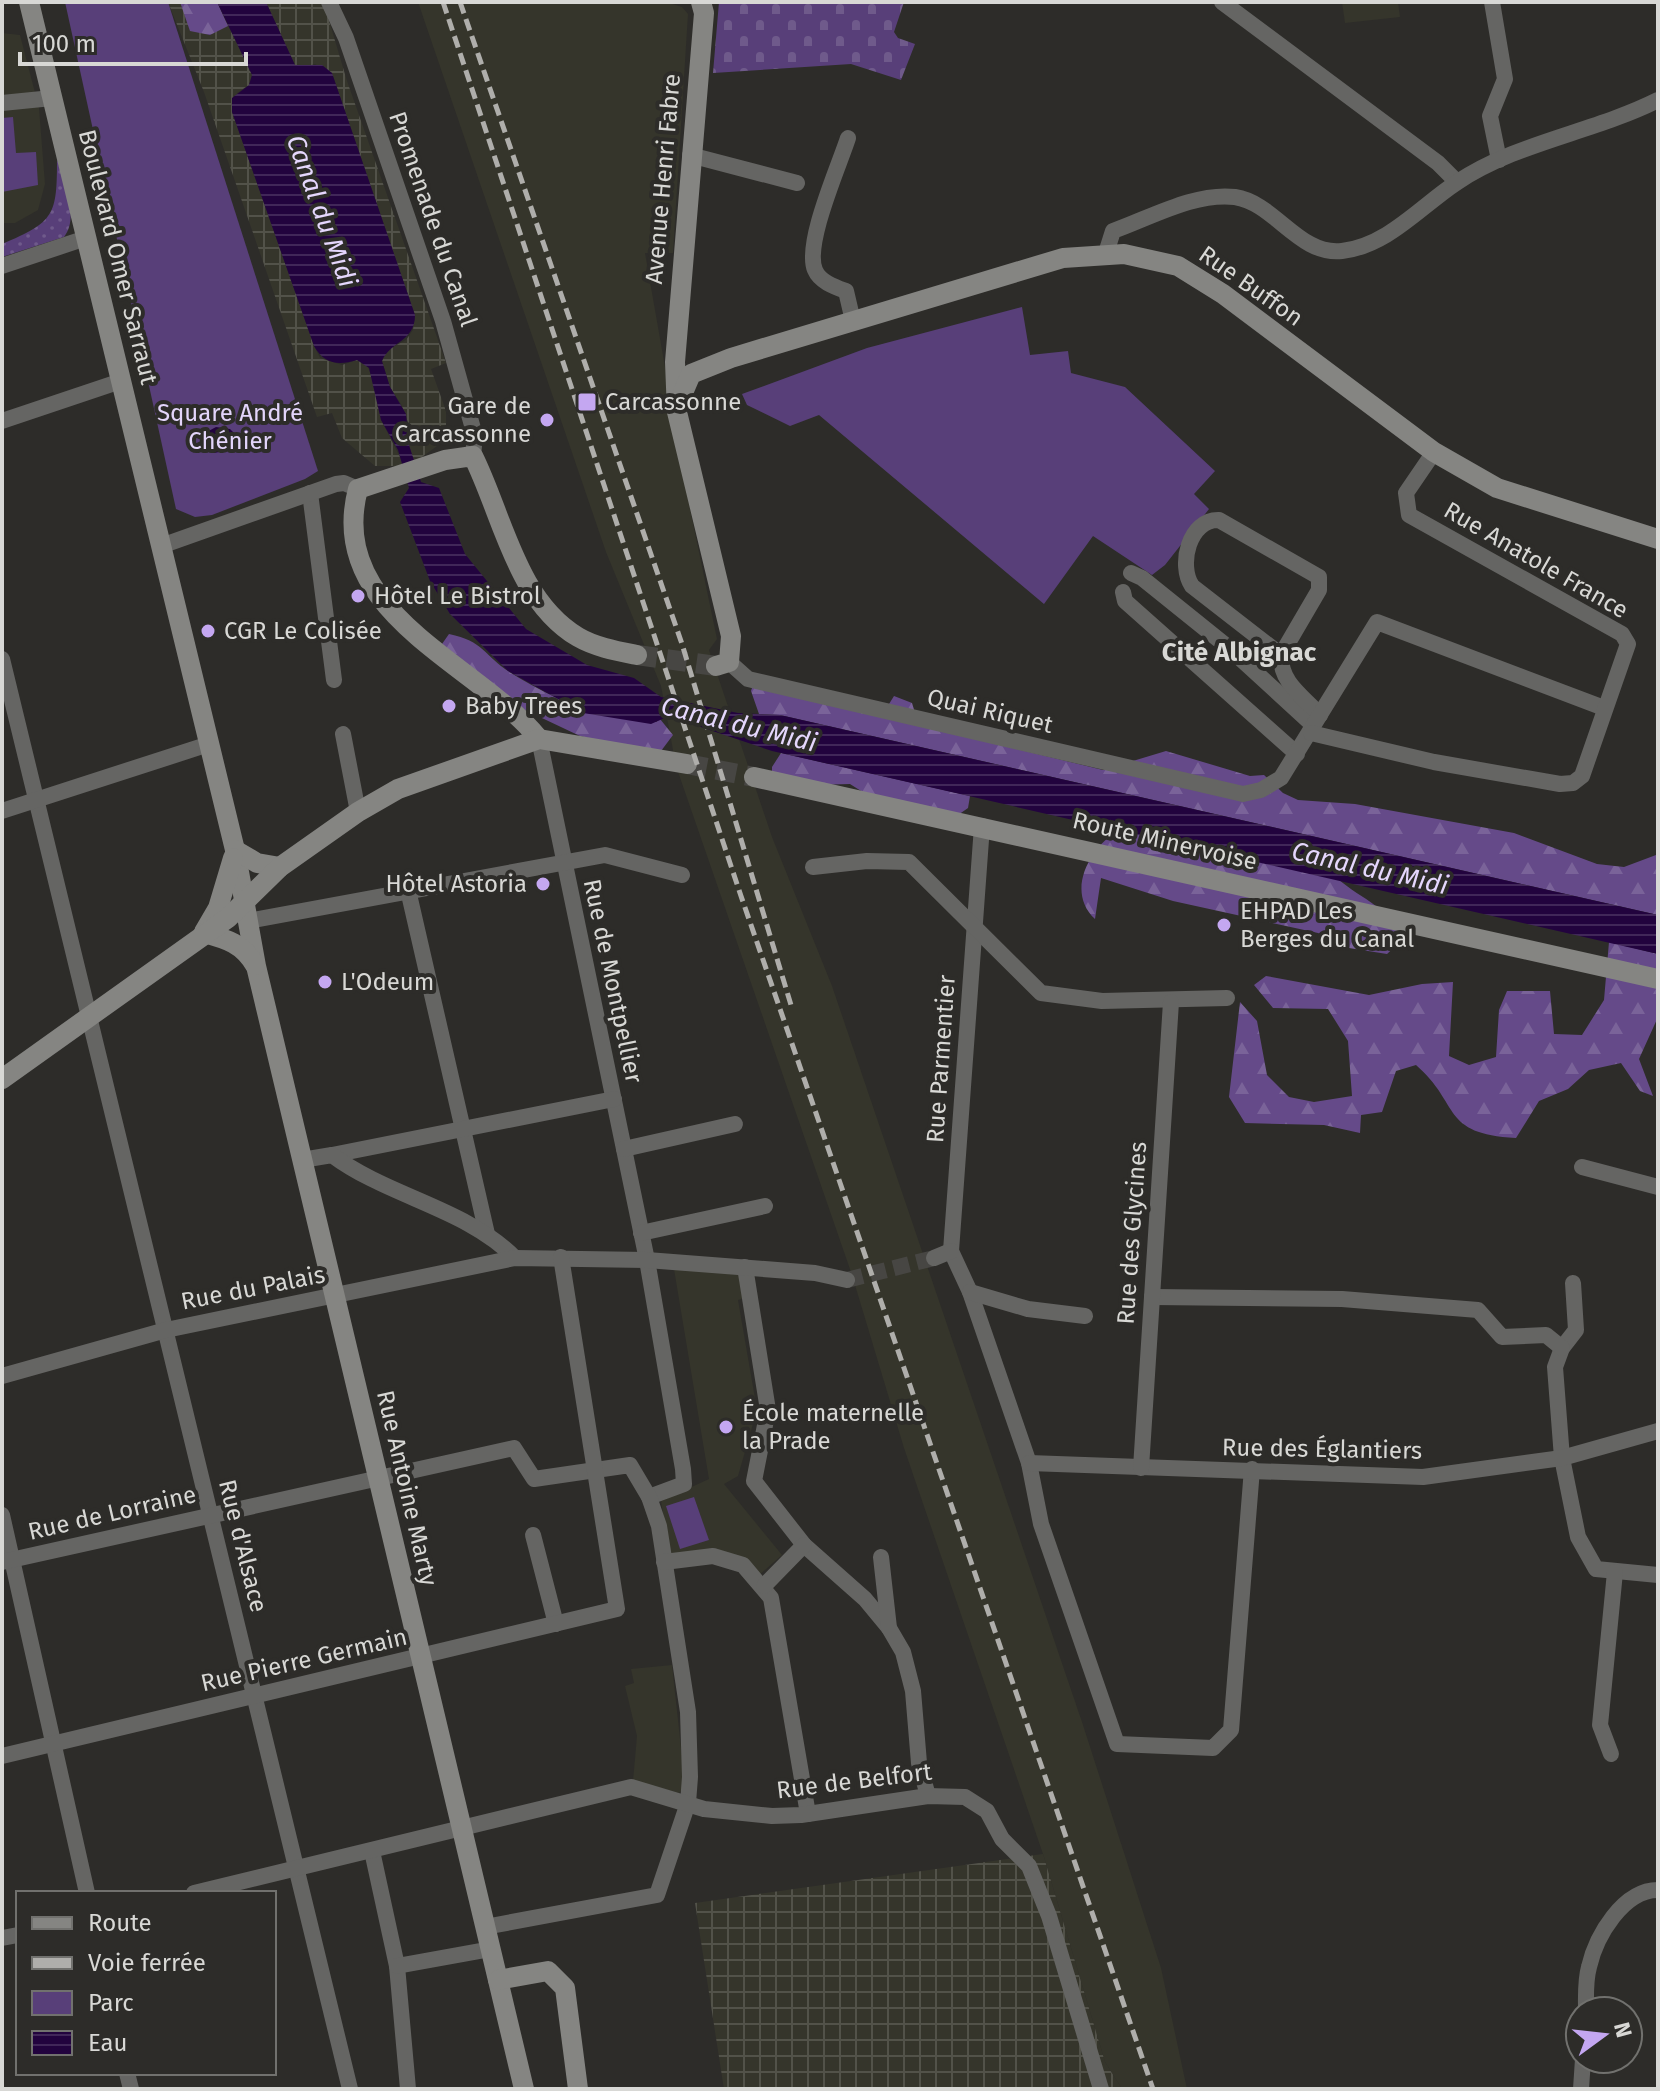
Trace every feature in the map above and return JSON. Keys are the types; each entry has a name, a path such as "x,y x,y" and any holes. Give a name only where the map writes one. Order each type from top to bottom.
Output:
{"street":[{"name":"Boulevard Omer Sarraut","path":"29,2 245,898"},
{"name":"Promenade du Canal","path":"329,2 346,38 443,321 475,436 473,456"},
{"name":"Avenue Henri Fabre","path":"675,362 704,13 701,2"},
{"path":"1222,2 1413,144 1457,182"},
{"path":"1492,2 1505,79 1490,116 1499,160"},
{"path":"2,103 52,98"},
{"path":"1106,253 1113,231 1122,227 1197,201 1238,197 1317,249 1340,252 1369,244 1457,182 1499,160 1622,118 1658,100"},
{"path":"848,138 814,243 815,270 827,284 846,291 853,321"},
{"path":"690,155 797,183"},
{"path":"2,266 86,238"},
{"name":"Rue Buffon","path":"676,409 691,374 731,358 1063,258 1106,253 1178,266 1223,294 1434,452 1497,488 1658,539"},
{"name":"Rue Buffon","path":"675,362 731,358"},
{"path":"675,362 676,409 731,636 722,664"},
{"path":"2,421 121,381"},
{"name":"Rue Anatole France","path":"1315,724 1434,762 1560,784 1573,783 1582,776 1628,644 1622,634 1409,515 1406,493 1434,452"},
{"path":"161,546 344,483 358,489 445,460 473,456 518,563 549,614 581,639 637,655"},
{"path":"358,489 352,513 356,541 363,564 392,611 419,641 517,712 539,739"},
{"path":"310,493 334,680"},
{"path":"1281,655 1192,586 1185,575 1183,560 1201,524 1219,520 1319,577 1319,590 1281,655 1280,667 1315,724"},
{"path":"1131,573 1142,578 1229,648 1315,724"},
{"path":"1123,592 1125,601 1297,754 1377,622 1604,708"},
{"name":"Rue d'Alsace","path":"2,659 350,2089"},
{"name":"Quai Riquet","path":"722,664 748,679 1243,794 1261,790 1281,778 1297,754"},
{"path":"343,734 358,812"},
{"path":"2,1079 228,918 280,867 358,812 398,789 539,739 687,764"},
{"name":"Rue de Montpellier","path":"539,739 647,1260 684,1484 649,1497"},
{"path":"2,811 209,744"},
{"name":"Route Minervoise","path":"754,777 1658,979"},
{"name":"Rue Parmentier","path":"982,826 951,1251 970,1292 1029,1463 1041,1524 1117,1744 1213,1748 1231,1730 1252,1469"},
{"path":"204,933 218,908 235,850 257,863 280,867"},
{"path":"248,921 605,855 682,875"},
{"path":"813,867 867,861 909,862 1041,993 1102,1001 1171,1002 1227,998"},
{"path":"408,890 487,1234"},
{"name":"Rue Antoine Marty","path":"245,898 256,966 524,2089"},
{"path":"204,933 227,939 246,950 256,966"},
{"name":"Rue des Glycines","path":"1141,1468 1171,1002"},
{"path":"302,1160 614,1099"},
{"path":"624,1149 735,1124"},
{"path":"332,1155 358,1174 487,1234 515,1258"},
{"path":"1582,1167 1658,1187"},
{"path":"641,1233 765,1206"},
{"path":"934,1258 951,1251"},
{"path":"485,1927 657,1895 688,1803 688,1712 659,1526 649,1497 630,1465 597,1470 561,1257"},
{"name":"Rue du Palais","path":"2,1376 166,1330 515,1258 647,1260 745,1267 847,1280"},
{"path":"745,1267 768,1410 754,1481 804,1545 865,1599 889,1628 903,1652 913,1691 919,1763 928,1796"},
{"path":"1573,1283 1576,1330 1562,1348 1555,1367 1562,1458 1578,1537 1596,1569 1658,1575"},
{"path":"970,1292 1028,1309 1085,1316"},
{"path":"1152,1297 1342,1299 1478,1310 1502,1337 1546,1335 1562,1348"},
{"name":"Rue des Églantiers","path":"1029,1463 1423,1477 1562,1458 1658,1431"},
{"name":"Rue de Lorraine","path":"7,1561 514,1448 534,1479 597,1470"},
{"name":"Rue Pierre Germain","path":"2,1756 617,1609 597,1470"},
{"path":"2,1515 7,1561 87,1891"},
{"path":"533,1535 556,1624"},
{"path":"764,1586 804,1545"},
{"path":"664,1562 713,1556 743,1565 764,1586 771,1598 808,1814"},
{"path":"881,1557 889,1628"},
{"path":"1611,1754 1600,1725 1615,1572"},
{"name":"Rue de Belfort","path":"203,1891 631,1787 704,1809 772,1816 808,1814 928,1796 965,1797 987,1811 1002,1839 1029,1866 1049,1916 1101,2089"},
{"path":"372,1851 397,1966 408,2089"},
{"path":"1587,1995 1588,1969 1594,1952 1624,1902 1632,1895 1658,1890"},
{"path":"397,1966 491,1949"},
{"path":"498,1980 548,1971 565,1988 578,2089"}],"shaded area":[{"path":"168,2 217,3 252,74 249,85 237,93 232,112 314,346 320,358 342,365 357,360 367,365 377,391 381,420 401,459 409,445 409,425 390,387 382,361 387,350 406,340 413,330 415,315 332,73 315,64 302,68 295,65 266,2 324,4 347,81 446,363 431,369 446,411 446,427 441,443 422,457 398,466 375,466 342,438 332,413 317,417 204,92"},
{"path":"418,2 666,2 682,7 688,14 673,253 645,253 689,504 717,639 709,650 772,837 832,986 1083,1725 1161,1968 1187,2089 1122,2089 1105,2062 1043,1854 904,1448 852,1275 676,766 661,686 606,552"},
{"path":"1342,2 1398,2 1400,17 1345,23"},
{"path":"2,33 20,35 39,108 45,184 38,210 15,223 2,223"},
{"name":"École maternelle la Prade","path":"674,1269 739,1274 745,1298 738,1300 757,1410 738,1476 724,1484 782,1555 759,1575 736,1557 670,1555 661,1501 709,1479"},
{"path":"672,1665 682,1757 683,1789 679,1793 633,1781 637,1736 625,1686 634,1683 631,1669"},
{"path":"1043,1854 1105,2062 1122,2089 724,2089 695,1903"}],"green space":[{"name":"Square André Chénier","path":"65,2 168,2 318,471 305,479 212,515 195,517 176,509"},
{"path":"180,2 217,2 228,26 210,35 190,31"},
{"path":"719,2 904,2 894,32 898,38 915,44 901,80 851,64 713,73"},
{"path":"13,117 16,153 36,152 38,185 2,192 2,118"},
{"path":"57,159 70,210 69,229 64,237 2,257 2,244 33,229 49,214 56,193"},
{"path":"1022,307 1030,355 1068,351 1071,373 1125,387 1215,471 1194,494 1209,509 1165,565 1152,575 1093,536 1044,604 819,415 790,426 747,405 742,394 867,348"},
{"path":"449,634 477,645 511,673 563,701 616,717 656,722 660,719 673,735 658,755 580,736 525,710 442,644"},
{"path":"753,685 881,717 894,696 912,703 916,716 1005,746 1103,770 1166,751 1250,776 1264,775 1283,793 1298,800 1355,804 1514,833 1597,864 1624,867 1656,855 1658,915 780,715 759,714 751,691"},
{"path":"781,753 970,796 968,808 958,815 869,796 850,784 813,785 772,777 772,767"},
{"path":"1120,829 1338,879 1384,912 1402,940 1387,954 1349,948 1318,933 1173,901 1101,878 1095,919 1086,908 1082,896 1085,870 1099,847"},
{"path":"1609,942 1658,954 1658,1017 1639,1059 1653,1096 1640,1091 1621,1063 1589,1070 1568,1089 1539,1101 1516,1138 1492,1135 1463,1123 1416,1065 1396,1071 1382,1112 1361,1115 1360,1133 1324,1125 1245,1123 1229,1097 1240,1002 1257,1021 1267,1075 1289,1097 1314,1102 1352,1096 1348,1041 1328,1009 1273,1008 1254,985 1266,976 1369,995 1422,984 1453,982 1449,1056 1469,1065 1496,1057 1499,1010 1507,991 1550,991 1554,1034 1582,1035 1604,1000"},
{"path":"694,1497 709,1540 680,1549 666,1506"}],"water":[{"name":"Canal du Midi","path":"217,2 266,2 295,65 322,65 332,73 415,315 411,331 382,361 390,387 406,414 409,445 421,482 439,488 465,554 526,629 587,665 634,678 661,697 738,713 780,715 1658,915 1658,954 772,751 674,718 667,717 651,724 583,713 508,671 450,614 430,581 400,502 409,488 398,450 381,420 369,368 357,360 344,363 327,360 314,346 232,112 232,98 249,85 252,75"},
{"path":"216,427 230,429 236,435 230,450 214,453 204,448 203,434"}],"tunnel":[{"path":"637,655 716,666"},
{"path":"687,764 754,777"},
{"path":"847,1280 934,1258"}],"railway":[{"path":"443,2 741,896 1153,2089"},
{"path":"460,2 682,644 791,1005"}],"place":[{"name":"Carcassonne","path":"587,402"},
{"name":"Gare de Carcassonne","path":"547,420"},
{"name":"Hôtel Le Bistrol","path":"358,596"},
{"name":"CGR Le Colisée","path":"208,631"},
{"name":"Baby Trees","path":"449,706"},
{"name":"Hôtel Astoria","path":"543,884"},
{"name":"EHPAD Les Berges du Canal","path":"1224,925"},
{"name":"L'Odeum","path":"325,982"},
{"name":"École maternelle la Prade","path":"726,1427"}],"district":[{"name":"Cité Albignac","path":"1239,652"}]}
